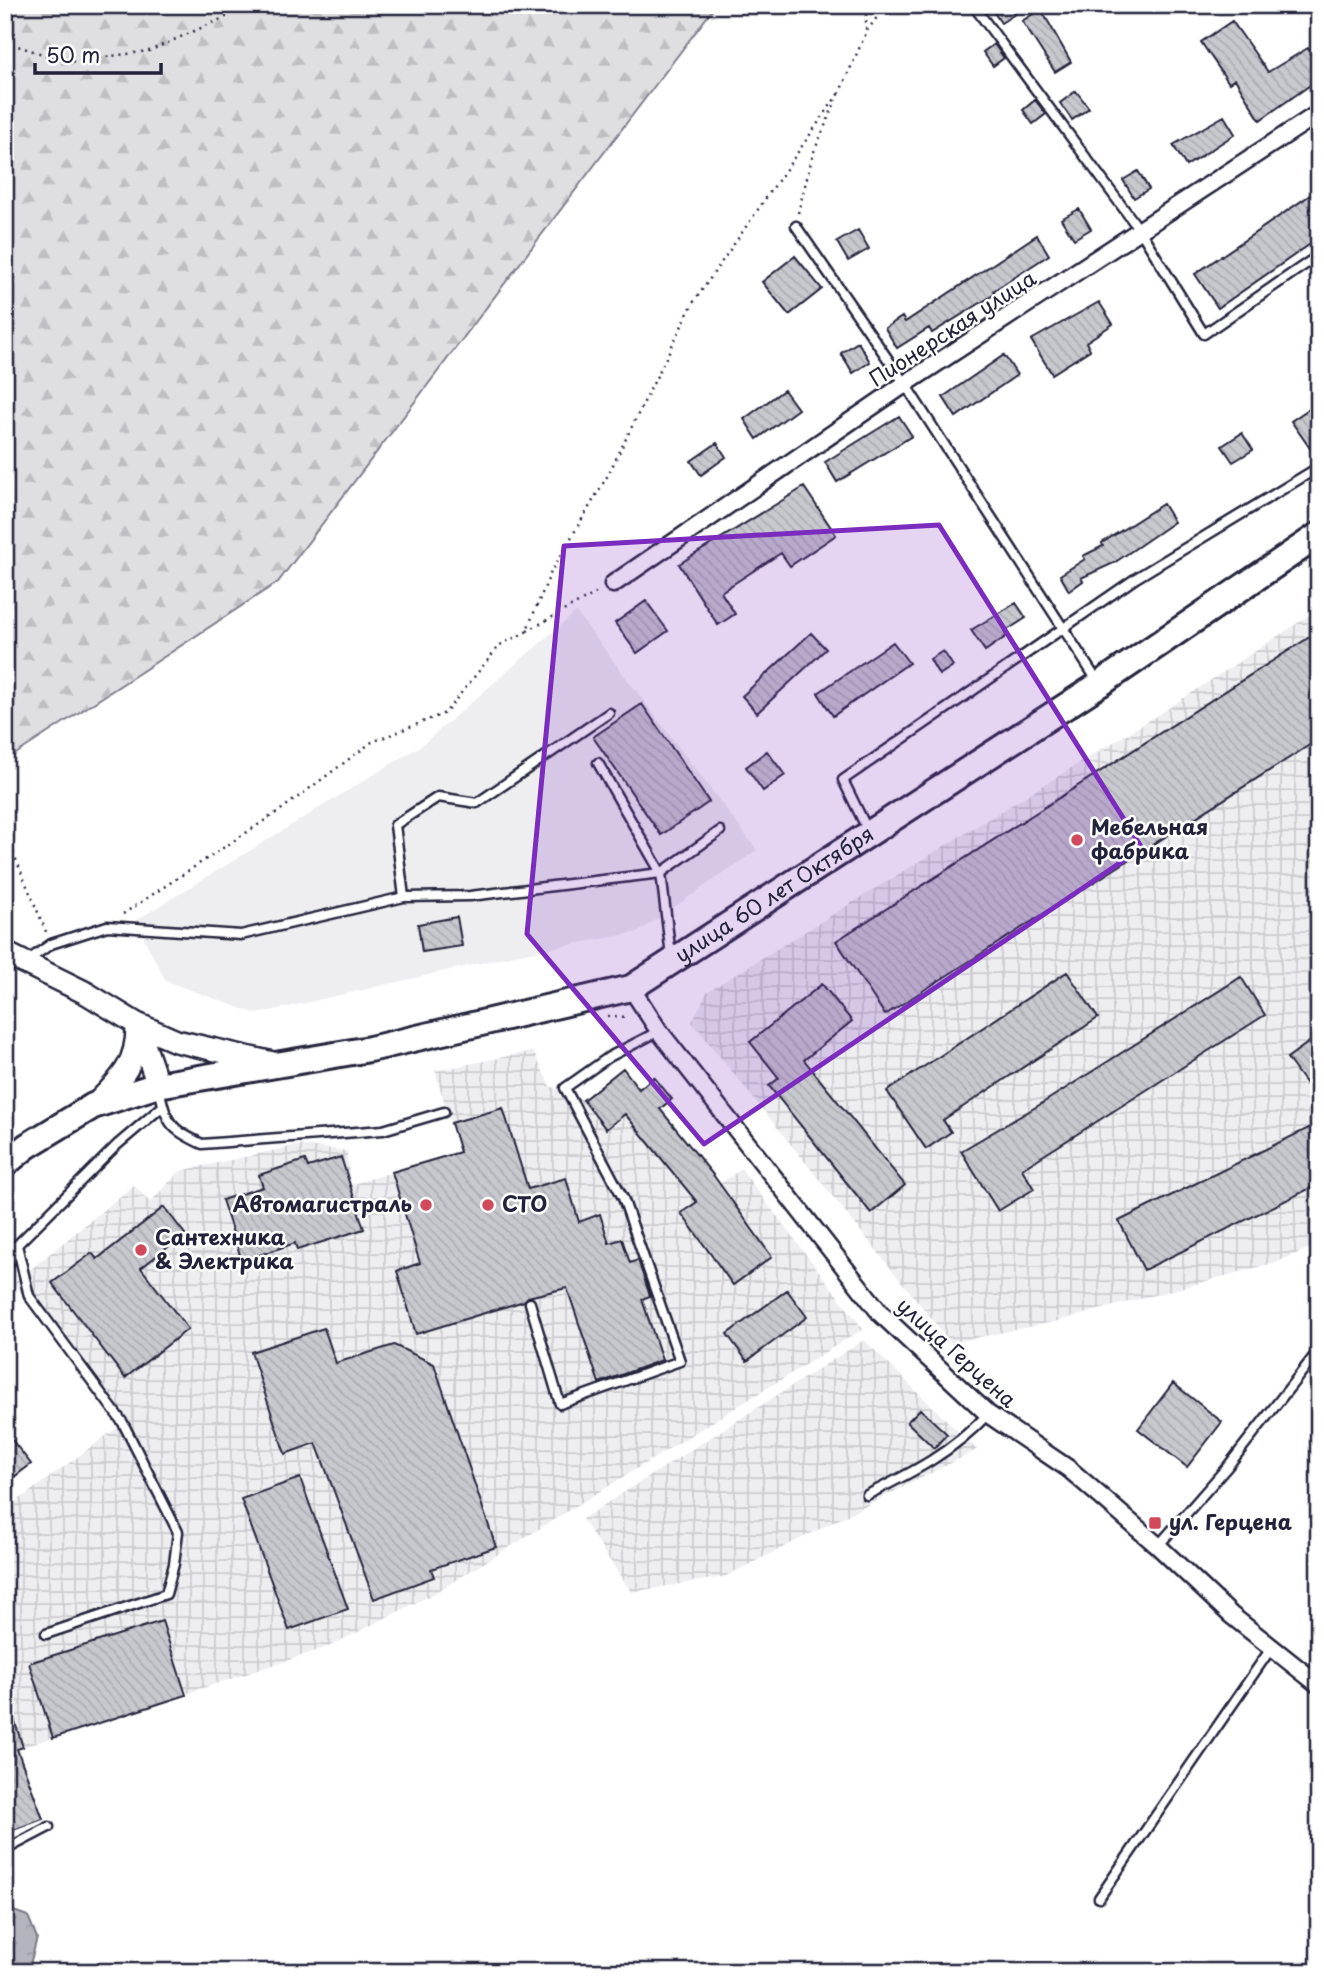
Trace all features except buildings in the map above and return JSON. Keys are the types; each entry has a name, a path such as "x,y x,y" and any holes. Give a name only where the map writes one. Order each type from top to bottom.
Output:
{"main road":[{"name":"улица 60 лет Октября","path":"5,1164 27,1146 93,1107 160,1096 280,1064 370,1049 631,988 1100,684 1319,536"}],"street":[{"name":"Пионерская улица","path":"613,584 905,384 1319,113"},
{"path":"15,958 86,993 137,1024 176,1041 280,1064"},
{"name":"улица Герцена","path":"631,988 653,1034 881,1314 988,1414 1069,1469 1158,1546 1231,1615 1319,1685"},
{"path":"137,1024 160,1096"},
{"path":"93,1107 132,1063 138,1042 137,1024"}],"lane":[{"path":"973,5 1141,232 1204,334 1319,255"},
{"path":"796,226 905,384 1100,684"},
{"path":"869,834 844,780 1136,578 1319,467"},
{"path":"404,897 395,825 438,797 477,803 609,713"},
{"path":"598,763 661,873 671,961"},
{"path":"15,958 107,926 241,935 404,897 470,896 661,873 720,831"},
{"path":"530,1303 560,1405 680,1361 623,1198 565,1088 608,1057 653,1034"},
{"path":"5,1271 17,1245 117,1145 160,1096 175,1131 202,1144 383,1130 444,1112"},
{"path":"17,1245 29,1296 123,1423 178,1532 174,1564 166,1594 46,1634"},
{"path":"1158,1546 1228,1466 1319,1350"},
{"path":"867,1495 939,1458 965,1439 988,1414"},
{"path":"1099,1898 1272,1647"},
{"path":"5,1850 49,1827"}],"path":[{"path":"5,42 68,62 149,51 253,5"},
{"path":"866,5 866,33"},
{"path":"796,226 813,154 866,33 886,5"},
{"path":"526,632 551,572 608,475 693,303 839,93"},
{"path":"107,926 282,809 372,742 445,713 500,645 613,584"},
{"path":"5,833 51,944"},
{"path":"604,1016 632,1017 653,1034"}],"highlighted area":[{"path":"939,525 1142,848 704,1144 527,934 564,546"}],"shaded area":[{"path":"1319,609 1319,1244 1277,1262 1058,1321 951,1343 692,1022 707,992 1161,713"},
{"path":"576,612 757,850 638,932 520,954 257,1014 166,981 135,921 422,745"},
{"path":"533,1051 550,1086 583,1100 623,1068 639,1089 654,1077 672,1099 661,1109 720,1184 741,1169 863,1329 435,1593 328,1647 5,1753 5,1510 121,1425 14,1283 134,1185 150,1202 180,1171 299,1145 347,1151 350,1185 459,1152 435,1071"},
{"path":"864,1340 977,1450 724,1577 631,1592 582,1519"}],"green space":[{"path":"5,5 716,5 278,582 5,761"}],"water":[{"path":"5,1908 28,1916 37,1938 28,1972 5,1972"}],"place":[{"name":"Мебельная фабрика","path":"1077,840"},
{"name":"Автомагистраль","path":"426,1205"},
{"name":"СТО","path":"488,1205"},
{"name":"Сантехника & Электрика","path":"141,1250"},
{"name":"ул. Герцена","path":"1155,1523"}]}
